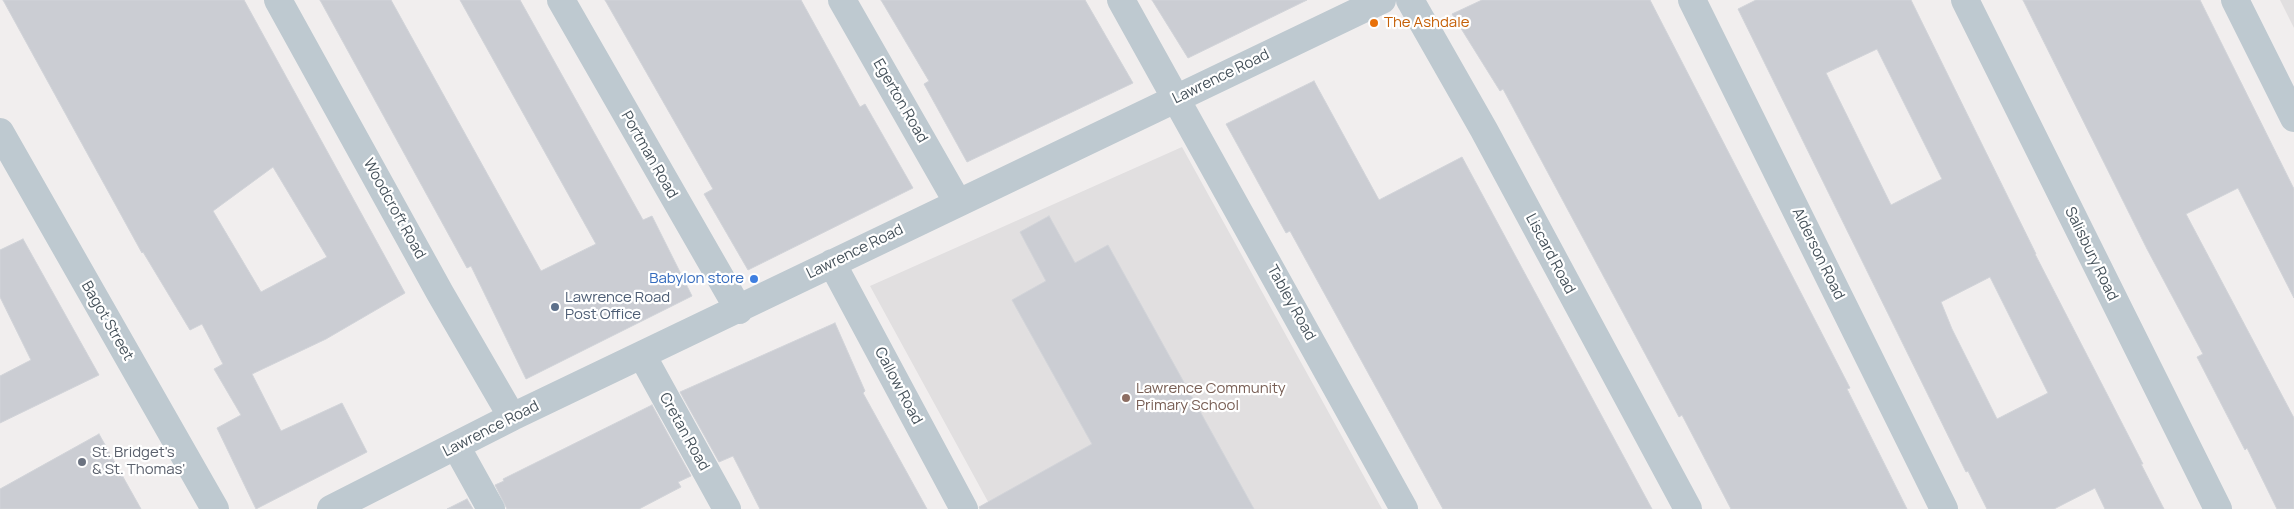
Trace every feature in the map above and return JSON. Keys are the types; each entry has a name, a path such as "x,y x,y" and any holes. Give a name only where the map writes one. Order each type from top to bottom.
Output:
{"street":[{"name":"Woodcroft Road","path":"278,0 440,293 512,417"},
{"name":"Portman Road","path":"561,0 739,310"},
{"name":"Egerton Road","path":"842,0 958,202"},
{"name":"Tabley Road","path":"1121,0 1404,509"},
{"name":"Lawrence Road","path":"331,509 512,417 739,310 958,202 1382,0"},
{"name":"Liscard Road","path":"1410,0 1484,130 1688,509"},
{"name":"Alderson Road","path":"1692,0 1944,509"},
{"name":"Salisbury Road","path":"1965,0 2218,509"},
{"path":"2235,0 2294,118"},
{"name":"Bagot Street","path":"0,132 215,509"},
{"name":"Callow Road","path":"832,263 964,509"},
{"name":"Cretan Road","path":"642,355 727,509"},
{"path":"456,446 491,509"}],"shaded area":[{"path":"2280,0 2294,0 2294,28"},
{"name":"Lawrence Community Primary School","path":"1182,147 1382,509 992,509 870,286"}],"building":[{"path":"3,0 244,0 405,293 326,339 252,374 281,431 342,403 367,452 256,509 217,428 241,415 214,369 223,364 202,324 190,330 142,253","holes":["273,167 327,257 261,292 213,211"]},
{"path":"320,0 391,0 541,271 596,244 460,0 520,0 643,220 652,216 692,296 526,379 471,266 467,268"},
{"path":"605,0 801,0 860,107 865,104 913,188 748,270 704,194 713,189"},
{"path":"881,0 1085,0 1133,83 967,162 924,84 929,81"},
{"path":"1152,0 1307,0 1188,58"},
{"path":"1482,0 1650,0 1850,388 1847,389 1907,509 1731,509 1682,415 1679,417 1503,89 1500,91 1452,14"},
{"path":"1756,0 1911,0 2035,254 2143,464 2141,464 2164,509 2105,509 2095,488 2054,509 1987,509 1968,471 1966,472 1738,9","holes":["1877,49 1942,179 1891,205 1826,73","1990,277 2048,393 1997,419 1952,329 1941,302"]},
{"path":"2023,0 2200,0 2294,189 2294,298 2238,188 2186,214 2294,418 2294,509 2277,509 2247,448 2245,450 2197,357 2203,354 2147,249"},
{"path":"1314,81 1379,200 1462,157 1652,509 1443,509 1290,231 1286,233 1226,124"},
{"path":"1049,216 1075,263 1108,245 1254,509 980,509 979,507 1092,444 1012,300 1046,281 1020,232"},
{"path":"23,239 99,375 0,423 0,376 31,360 0,297 0,250"},
{"path":"835,323 865,391 863,393 927,509 760,509 733,456 719,462 680,392"},
{"path":"652,405 691,476 678,482 681,487 639,509 507,509 495,485 504,481 503,479"},
{"name":"St. Bridget's & St. Thomas'","path":"99,434 141,509 0,509 0,489"},
{"path":"467,499 473,509 447,509"}],"place":[{"name":"The Ashdale","path":"1374,23"},
{"name":"Babylon store","path":"754,279"},
{"name":"Lawrence Road Post Office","path":"555,307"},
{"name":"Lawrence Community Primary School","path":"1126,398"},
{"name":"St. Bridget's & St. Thomas'","path":"82,462"}]}
